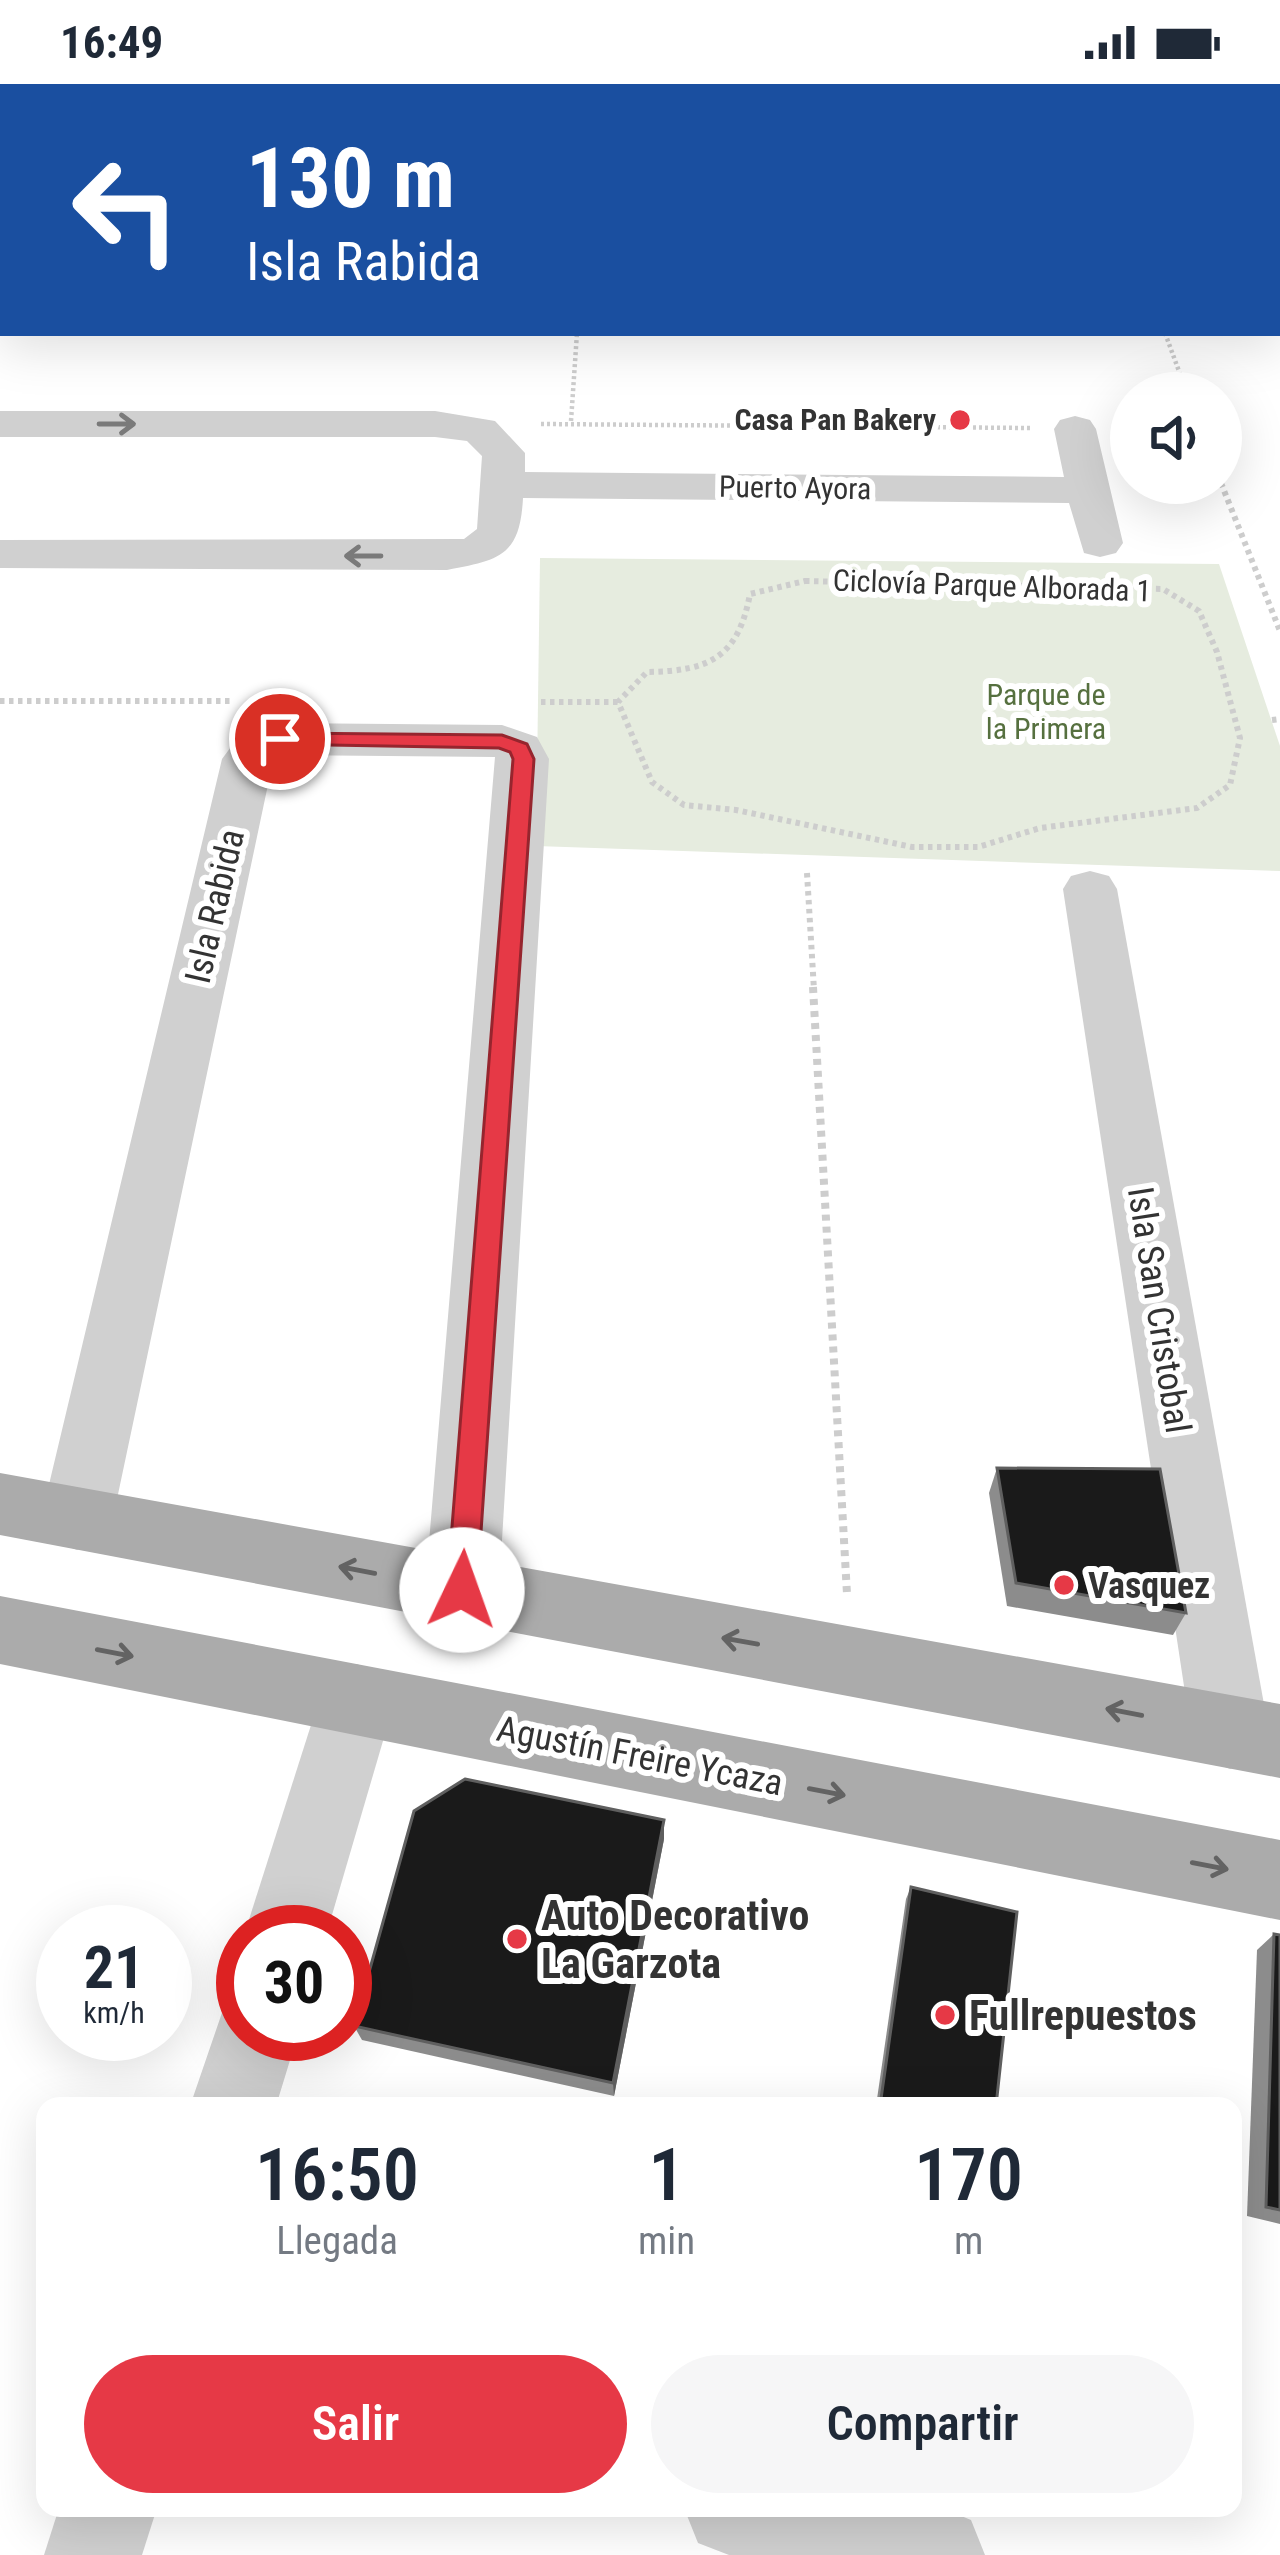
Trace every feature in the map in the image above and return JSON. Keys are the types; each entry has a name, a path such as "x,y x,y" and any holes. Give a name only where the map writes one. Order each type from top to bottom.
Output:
{"main road":[{"path":"0,1504 1255,1736"},
{"name":"Agustín Freire Ycaza","path":"0,1630 1280,1880"}],"street":[{"path":"0,424 435,424 480,430 503,453 505,485 499,533 479,550 447,556 0,554"},
{"path":"1075,429 1084,490 1100,543"},
{"name":"Puerto Ayora","path":"505,485 1084,490"},
{"name":"Isla Rabida","path":"77,1519 94,1424 248,759 260,743 280,739 502,741 519,748 523,759 462,1590"},
{"name":"Isla San Cristobal","path":"1090,889 1255,1736"},
{"path":"294,1905 357,1700"},
{"path":"236,2097 247,2061"},
{"path":"93,2555 105,2517"},
{"path":"768,2517 900,2551"}],"path":[{"path":"571,421 577,336"},
{"path":"1166,336 1179,372"},
{"path":"480,430 571,421 1075,429"},
{"path":"1229,504 1280,632"},
{"name":"Ciclovía Parque Alborada 1","path":"805,581 963,581 1044,590 1122,586 1163,589 1199,611 1217,652 1240,738 1230,785 1197,808 1040,828 977,847 912,848 736,810 683,805 652,782 618,702 647,672 684,673 729,652 746,626 750,594 805,581"},
{"path":"807,873 851,1661"}],"green space":[{"name":"Parque de la Primera","path":"540,558 1219,564 1280,746 1280,871 536,846"}],"building":[{"path":"997,1468 1160,1469 1186,1613 1016,1583"},
{"name":"Auto Decorativo La Garzota","path":"465,1779 664,1820 613,2083 372,2030 372,1962 414,1811"},
{"name":"Fullrepuestos","path":"911,1887 1017,1912 997,2097 881,2097"},
{"path":"1274,1934 1280,1935 1280,2210 1266,2207"}],"place":[{"name":"Casa Pan Bakery","path":"960,420"},
{"name":"Vasquez","path":"1064,1585"},
{"name":"Auto Decorativo La Garzota","path":"517,1939"},
{"name":"Fullrepuestos","path":"945,2015"}],"route":[{"path":"280,739 502,741 519,748 523,759 462,1590"}]}
